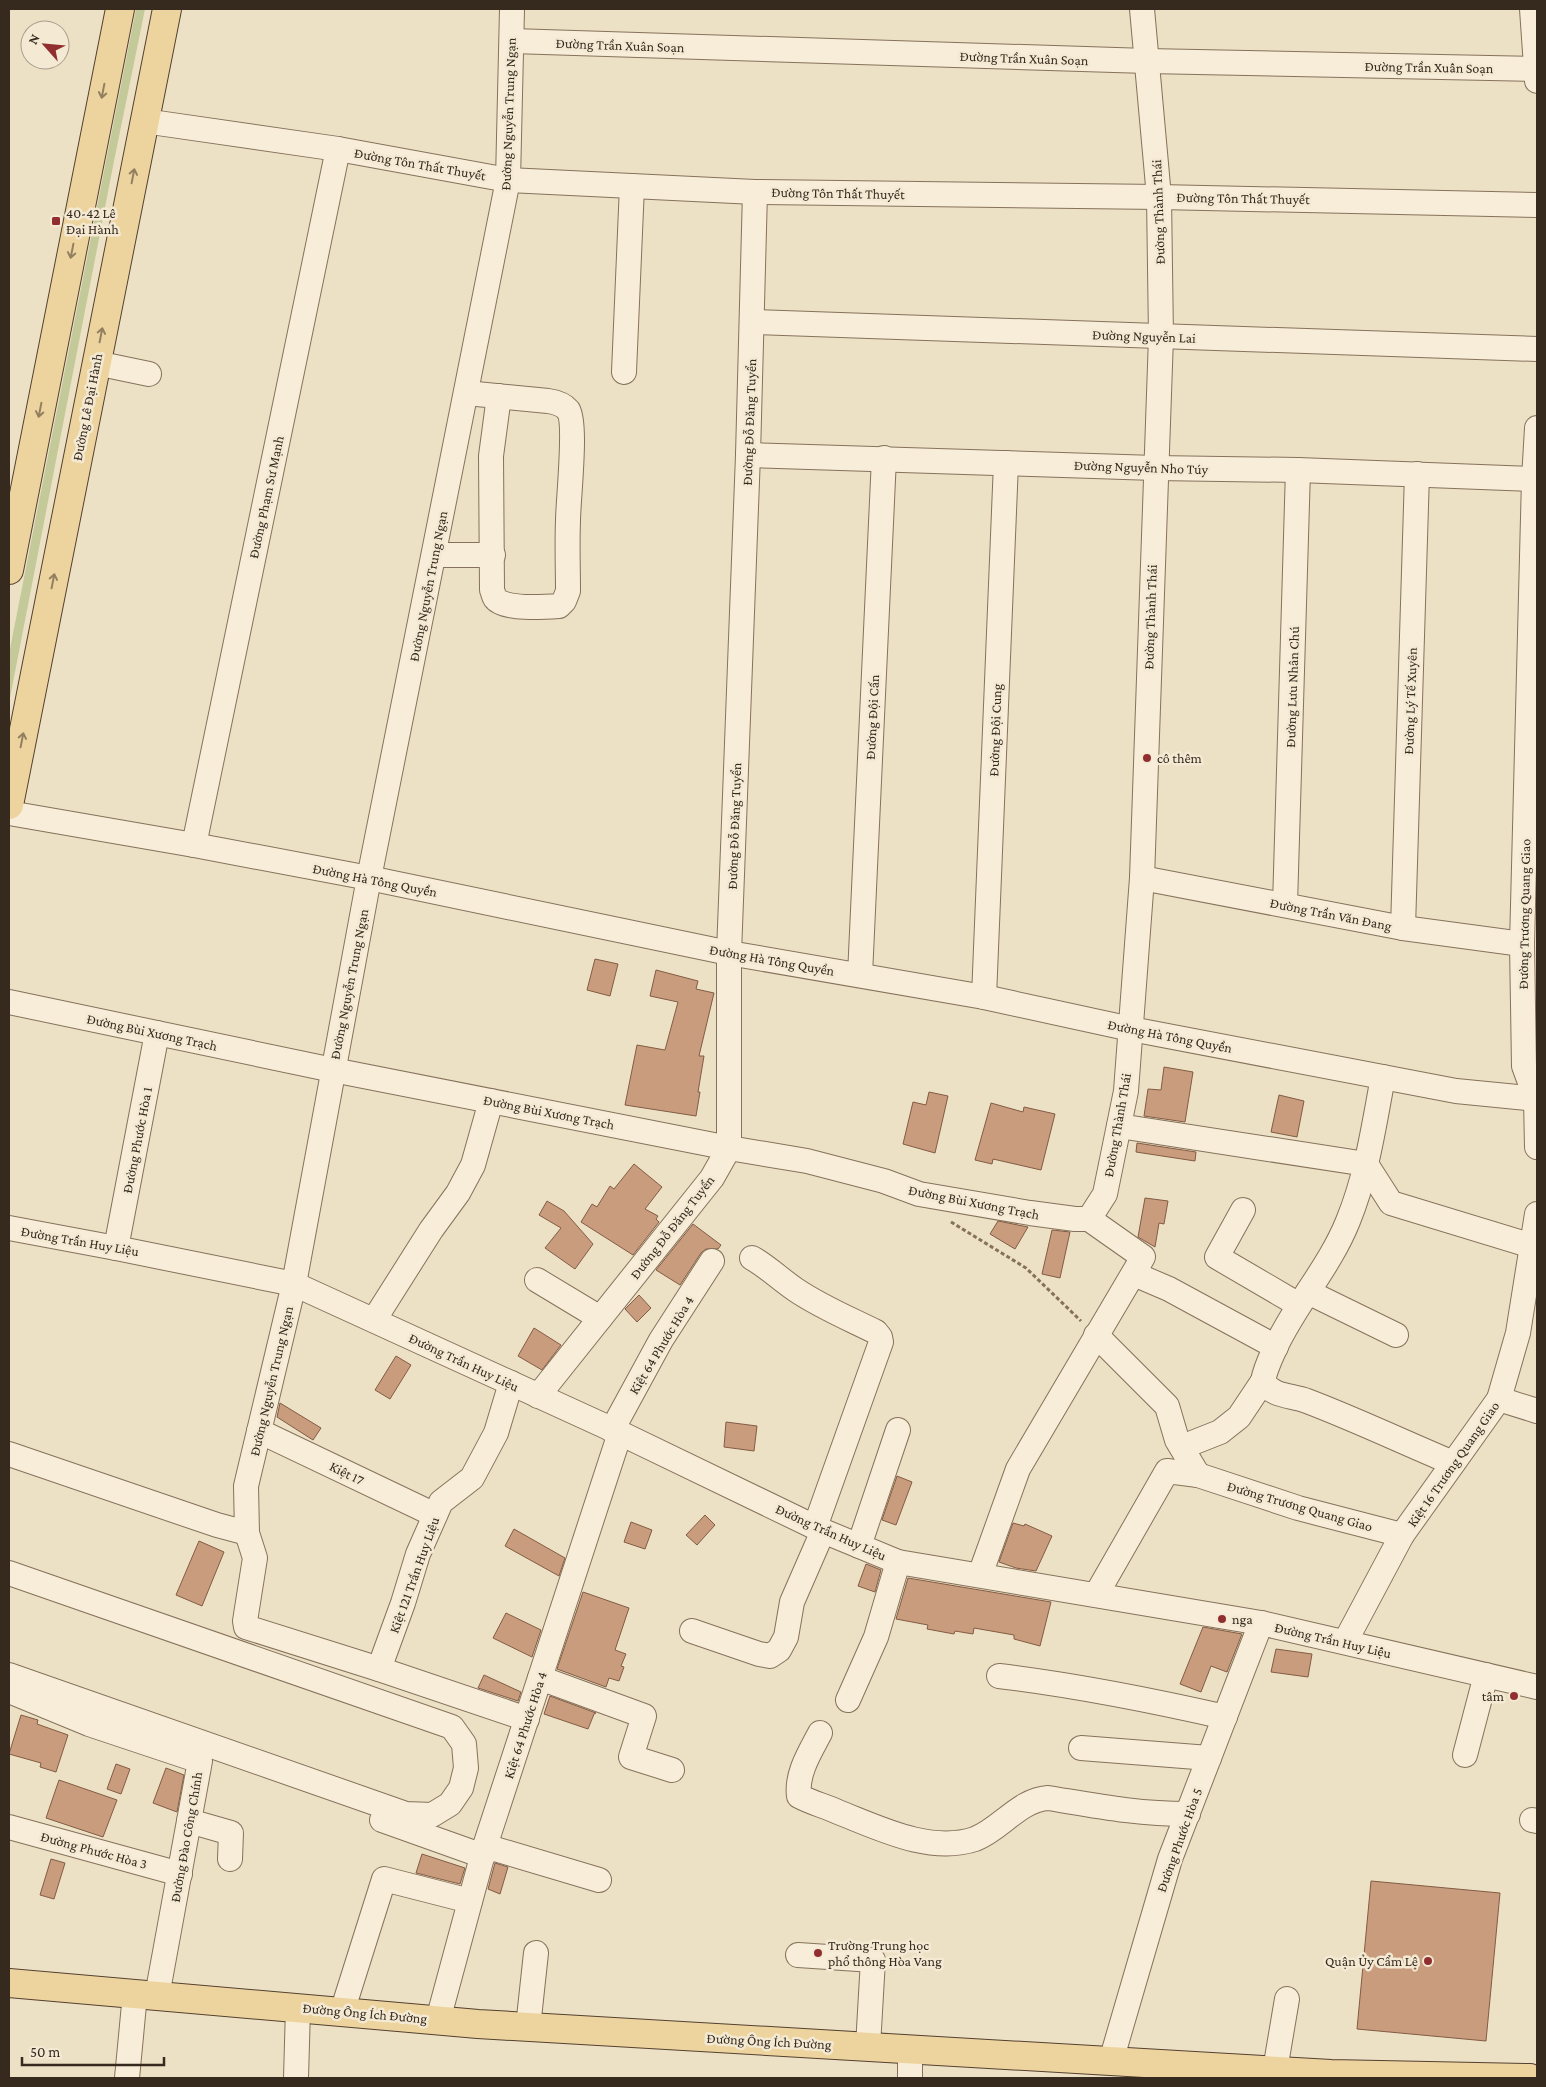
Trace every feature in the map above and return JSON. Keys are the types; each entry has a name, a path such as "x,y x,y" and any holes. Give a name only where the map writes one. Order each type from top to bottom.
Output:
{"main road":[{"path":"107,9 113,44"},
{"path":"9,570 120,9"},
{"name":"Đường Lê Đại Hành","path":"9,805 167,9"},
{"path":"157,54 182,9"},
{"name":"Đường Ông Ích Đường","path":"9,1983 528,2027 1110,2061 1184,2072 1530,2078"}],"street":[{"name":"Đường Nguyễn Trung Ngạn","path":"379,1669 246,1627 245,1621 255,1558 247,1533 246,1486 294,1284 369,878 508,180 512,9"},
{"name":"Đường Thành Thái","path":"1089,1218 1105,1194 1126,1091 1142,878 1161,337 1160,197 1142,9"},
{"path":"1532,9 1537,81"},
{"name":"Đường Trần Xuân Soạn","path":"512,41 1147,62 1537,69"},
{"name":"Đường Tôn Thất Thuyết","path":"144,121 338,149 508,180 755,192 1160,197 1537,205"},
{"name":"Đường Phạm Sư Mạnh","path":"194,845 338,149"},
{"path":"624,372 632,186"},
{"name":"Đường Đỗ Đăng Tuyển","path":"538,1396 712,1178 729,1148 729,954 748,455 755,192"},
{"name":"Đường Nguyễn Lai","path":"752,322 1537,349"},
{"path":"96,363 149,374"},
{"path":"466,393 499,396 559,403 568,410 571,418 572,442 568,521 568,591 564,601 558,606 511,605 494,598 492,590 492,456 499,396"},
{"name":"Đường Trương Quang Giao","path":"1537,428 1534,479 1524,1066 1537,1099"},
{"name":"Đường Nguyễn Nho Túy","path":"748,455 1155,468 1298,470 1534,479"},
{"name":"Đường Đội Cấn","path":"860,975 884,458"},
{"name":"Đường Đội Cung","path":"984,997 1006,463"},
{"name":"Đường Lưu Nhân Chú","path":"1285,904 1298,470"},
{"name":"Đường Lý Tế Xuyên","path":"1403,928 1417,474"},
{"path":"434,555 493,555"},
{"name":"Đường Hà Tông Quyền","path":"9,813 369,878 729,954 984,997 1130,1029 1456,1091 1537,1099"},
{"name":"Đường Trần Văn Đang","path":"1142,878 1403,928 1527,938"},
{"name":"Đường Bùi Xương Trạch","path":"9,1002 333,1070 729,1148 808,1161 884,1181 919,1194 1075,1220 1089,1218"},
{"name":"Đường Phước Hòa 1","path":"116,1248 157,1033"},
{"path":"1182,1448 1220,1432 1239,1417 1263,1381 1264,1374 1276,1347 1331,1256 1348,1220 1366,1164 1383,1077"},
{"path":"1537,1099 1537,1147"},
{"path":"374,1320 431,1230 458,1193 473,1165 491,1101"},
{"path":"1118,1126 1366,1164 1391,1203 1532,1246"},
{"path":"1243,1210 1217,1256 1304,1298 1396,1335"},
{"name":"Kiệt 16 Trương Quang Giao","path":"1345,1642 1402,1535 1499,1398 1518,1333 1537,1214"},
{"path":"980,1575 1018,1469 1143,1257 1089,1218"},
{"name":"Đường Trần Huy Liệu","path":"9,1228 294,1284 616,1431 819,1529 898,1562 1261,1623 1537,1687"},
{"path":"692,1631 745,1651 770,1656 780,1650 786,1637 792,1602 819,1529 881,1342 876,1332 805,1296 765,1265 752,1258"},
{"name":"Kiệt 64 Phước Hòa 4","path":"438,2020 484,1851 540,1678 616,1431 661,1340 712,1261"},
{"path":"1134,1274 1169,1289 1276,1347"},
{"path":"537,1280 600,1318"},
{"path":"1096,1335 1167,1406 1177,1440 1198,1476"},
{"path":"1263,1381 1267,1388 1276,1393 1306,1401 1453,1464"},
{"name":"Kiệt 121 Trần Huy Liệu","path":"379,1669 403,1603 418,1554 440,1502 472,1478 496,1433 511,1383"},
{"path":"1499,1398 1537,1410"},
{"path":"859,1546 898,1430"},
{"name":"Kiệt 17","path":"259,1431 435,1515"},
{"path":"9,1454 217,1525 247,1533"},
{"name":"Đường Trương Quang Giao","path":"1096,1595 1167,1471 1198,1476 1298,1508 1402,1535"},
{"name":"Đường Trần Huy Liệu","path":"848,1700 876,1638 898,1562"},
{"path":"9,1573 452,1727 464,1744 466,1768 462,1788 450,1804 432,1815 406,1814 9,1675"},
{"name":"Đường Phước Hòa 5","path":"1110,2061 1170,1859 1261,1623"},
{"path":"379,1669 527,1718"},
{"path":"1465,1755 1486,1675"},
{"path":"999,1676 1041,1681 1173,1705 1224,1717"},
{"path":"540,1678 644,1716 631,1757 672,1770"},
{"name":"Đường Đào Công Chính","path":"9,1691 88,1724 200,1761 180,1874 146,1995 127,2078"},
{"path":"820,1733 804,1766 798,1786 799,1796 865,1824 930,1842 953,1842 975,1839 1037,1799 1048,1798 1114,1810 1151,1814 1188,1814"},
{"path":"1082,1748 1209,1758"},
{"path":"327,1800 484,1851 599,1880"},
{"path":"189,1821 231,1833 230,1858"},
{"name":"Đường Phước Hòa 3","path":"9,1827 180,1874"},
{"path":"342,2012 384,1879 470,1901"},
{"path":"528,2027 536,1953"},
{"path":"798,1955 873,1960 868,2046"},
{"path":"1265,2073 1287,1999"},
{"path":"296,2078 298,2008"},
{"path":"910,2049 910,2078"}],"path":[{"path":"943,1218 1026,1268 1096,1335"}],"green space":[{"path":"136,9 145,9 9,703 9,654"}],"building":[{"path":"595,959 618,964 610,996 587,990"},
{"path":"656,970 698,981 696,989 714,993 699,1056 704,1056 696,1116 625,1105 637,1045 665,1050 678,1002 650,996"},
{"path":"1164,1067 1193,1072 1185,1122 1144,1116 1148,1089 1161,1090"},
{"path":"929,1092 948,1096 935,1153 903,1144 913,1102 926,1105"},
{"path":"1279,1095 1304,1101 1297,1137 1271,1132"},
{"path":"991,1103 1023,1112 1024,1107 1055,1114 1041,1170 993,1159 992,1164 975,1160"},
{"path":"1137,1143 1196,1152 1195,1161 1136,1152"},
{"path":"634,1164 662,1187 645,1209 658,1216 656,1219 659,1222 633,1255 581,1222 592,1204 597,1207 610,1186 614,1189"},
{"path":"1145,1198 1168,1201 1164,1224 1159,1223 1155,1247 1138,1237"},
{"path":"547,1201 564,1211 593,1244 575,1269 545,1248 561,1228 539,1215"},
{"path":"998,1221 1028,1227 1015,1249 990,1234"},
{"path":"693,1224 721,1245 718,1249 706,1249 701,1253 680,1285 656,1270"},
{"path":"1052,1230 1070,1232 1060,1278 1042,1274"},
{"path":"639,1295 651,1308 637,1322 625,1309"},
{"path":"534,1328 561,1345 542,1370 518,1356"},
{"path":"396,1356 411,1365 390,1399 375,1390"},
{"path":"280,1403 321,1428 313,1440 277,1417"},
{"path":"726,1422 757,1426 754,1451 724,1447"},
{"path":"897,1476 912,1482 896,1525 882,1520"},
{"path":"705,1515 715,1525 697,1545 686,1535"},
{"path":"631,1522 652,1530 645,1549 624,1542"},
{"path":"1013,1523 1024,1526 1025,1524 1052,1536 1036,1571 1016,1568 999,1562"},
{"path":"514,1529 565,1558 559,1576 505,1546"},
{"path":"199,1541 224,1552 202,1606 176,1595"},
{"path":"866,1564 881,1570 875,1592 858,1586"},
{"path":"908,1578 1051,1602 1040,1646 1014,1639 1014,1635 974,1628 973,1634 955,1631 954,1634 927,1629 928,1625 896,1619"},
{"path":"583,1592 629,1608 615,1650 626,1654 621,1666 624,1667 619,1681 609,1678 606,1687 557,1669"},
{"path":"506,1613 541,1630 532,1657 493,1638"},
{"path":"1203,1627 1242,1634 1227,1672 1211,1666 1201,1692 1180,1684"},
{"path":"1276,1649 1312,1654 1308,1677 1271,1672"},
{"path":"484,1675 521,1692 518,1701 478,1688"},
{"path":"550,1696 596,1713 588,1729 544,1714"},
{"path":"21,1715 38,1720 37,1724 68,1735 56,1772 40,1767 41,1763 9,1754"},
{"path":"116,1764 130,1769 121,1794 107,1789"},
{"path":"166,1768 184,1775 177,1812 153,1803"},
{"path":"59,1780 117,1800 103,1837 46,1818"},
{"path":"422,1854 465,1868 460,1884 416,1873"},
{"path":"51,1859 65,1863 54,1899 40,1895"},
{"path":"495,1863 508,1867 500,1894 488,1889"},
{"name":"Quận Ủy Cẩm Lệ","path":"1371,1881 1500,1893 1486,2041 1357,2029"}],"place":[{"name":"40-42 Lê Đại Hành","path":"56,221"},
{"name":"cô thêm","path":"1147,758"},
{"name":"nga","path":"1222,1619"},
{"name":"tâm","path":"1514,1696"},
{"name":"Trường Trung học phổ thông Hòa Vang","path":"818,1953"},
{"name":"Quận Ủy Cẩm Lệ","path":"1428,1961"}]}
